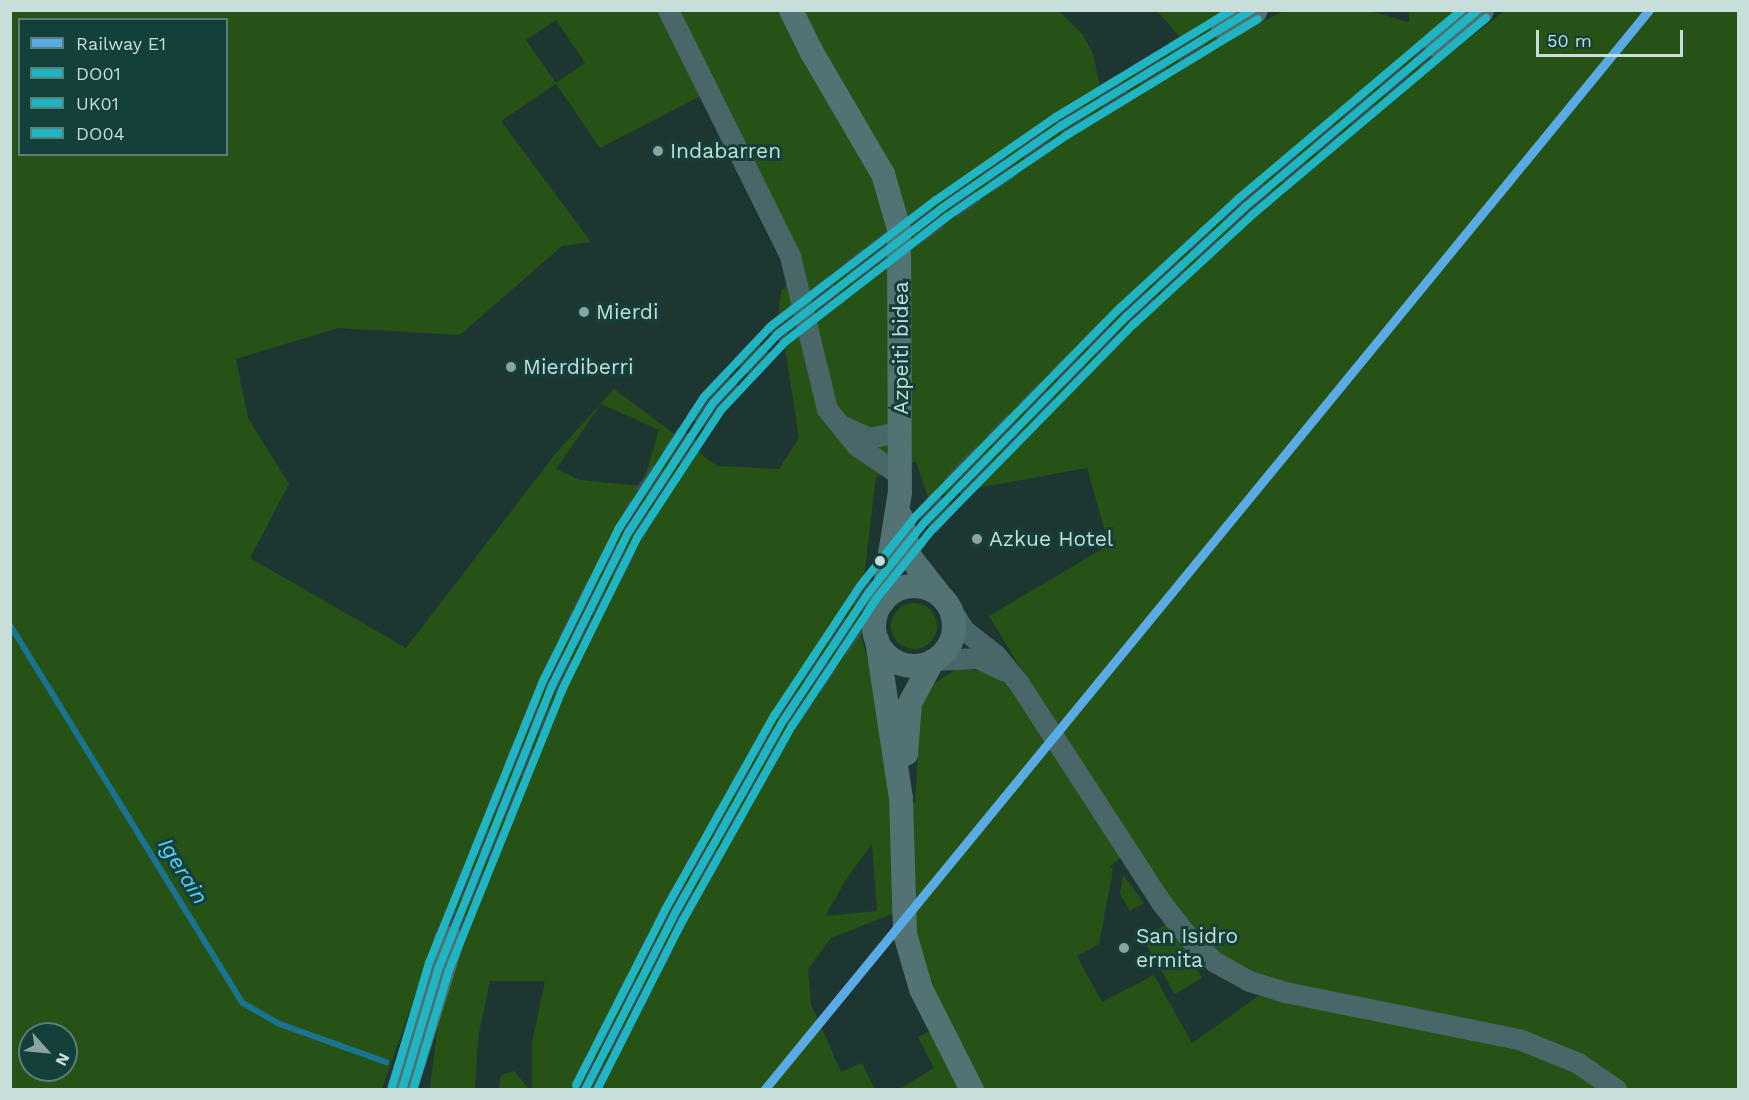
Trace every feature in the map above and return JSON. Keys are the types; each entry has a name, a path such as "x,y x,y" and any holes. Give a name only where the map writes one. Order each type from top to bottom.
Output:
{"highway":[{"path":"1226,26 1253,10"},
{"path":"1439,43 1479,10"},
{"path":"402,1089 449,941"}],"main road":[{"name":"Azpeiti bidea","path":"791,10 811,51 880,169 893,202 901,256 899,486 882,603"},
{"name":"Azpeiti bidea","path":"899,486 910,557 944,600"},
{"path":"901,798 874,622 882,603 893,592 910,586 922,587 944,600 954,623 953,636 934,661 910,703 901,798 902,910 910,955 925,998 972,1089"},
{"path":"877,640 897,663 915,667 934,661"}],"street":[{"path":"668,10 790,256 807,315 820,392 832,417 899,486"},
{"path":"832,417 864,437 883,438 900,431"},
{"path":"944,600 964,630 996,655 1018,682 1160,901 1190,939 1221,966 1255,983 1285,992 1519,1039 1578,1063 1617,1089"},
{"path":"934,661 984,660 1018,682"}],"green space":[{"path":"10,11 1059,11 1083,35 1093,54 1100,88 1181,38 1157,11 1225,11 1248,30 1283,11 1383,11 1373,12 1409,22 1409,11 1455,11 1439,24 1457,48 1504,11 1738,11 1738,1089 900,1089 934,1068 918,1037 939,1027 902,910 831,938 808,969 811,1004 841,1072 862,1063 875,1089 532,1089 532,1043 545,981 490,981 478,1038 475,1089 430,1089 438,1023 435,939 382,1089 11,1089","holes":["556,20 585,63 556,83 526,40","556,84 600,148 710,91 791,282 781,291 779,310 799,438 779,469 717,466 614,389 556,453 406,648 250,558 289,484 248,418 236,359 338,328 460,335 562,246 591,242 501,121","601,404 659,430 642,486 580,480 556,469","916,461 928,497 1087,468 1109,545 989,616 1024,674 957,669 928,687 921,700 915,803 890,809 873,678 858,626 876,477","872,844 877,911 825,916 847,878","1127,853 1232,973 1270,988 1192,1043 1154,975 1102,1002 1077,956 1099,944 1113,870 1110,866"]},
{"path":"914,603 930,610 937,626 930,642 914,649 898,642 891,626 898,610"},
{"path":"1123,875 1144,903 1130,911 1120,894"},
{"path":"1170,922 1202,978 1175,994 1142,938"},
{"path":"514,1071 529,1089 499,1089 501,1075"}],"waterway":[{"name":"Igerain","path":"10,625 243,1003 277,1023 386,1062"}],"tunnel":[{"path":"449,941 553,684 587,613 648,498 713,403 778,334 875,258 1061,126 1226,26"},
{"path":"585,1090 674,915 783,721 896,557 965,478 1127,316 1245,207 1439,43"}],"rail line":[{"name":"E1","path":"764,1090 1649,10"}],"transit line":[{"name":"DO04","path":"392,1087 429,963 544,679 619,528 704,397 771,326 936,200 1056,117 1232,10"},
{"name":"DO01","path":"402,1090 439,967 553,684 628,533 713,403 778,334 942,208 1061,126 1252,10"},
{"name":"DO04","path":"576,1085 665,910 774,716 860,586 915,517 1120,308 1238,199 1462,10"},
{"name":"DO01","path":"585,1090 674,915 783,721 869,592 923,524 1127,316 1245,207 1478,10"},
{"name":"UK01","path":"597,1090 683,920 792,726 877,598 931,531 1134,324 1252,215 1486,18"},
{"name":"UK01","path":"413,1090 449,970 563,688 637,538 721,410 785,342 948,216 1067,135 1258,19"}],"place":[{"name":"Indabarren","path":"658,151"},
{"name":"Mierdi","path":"584,312"},
{"name":"Mierdiberri","path":"511,367"},
{"name":"Azkue Hotel","path":"977,539"},
{"name":"San Isidro ermita","path":"1124,948"}]}
